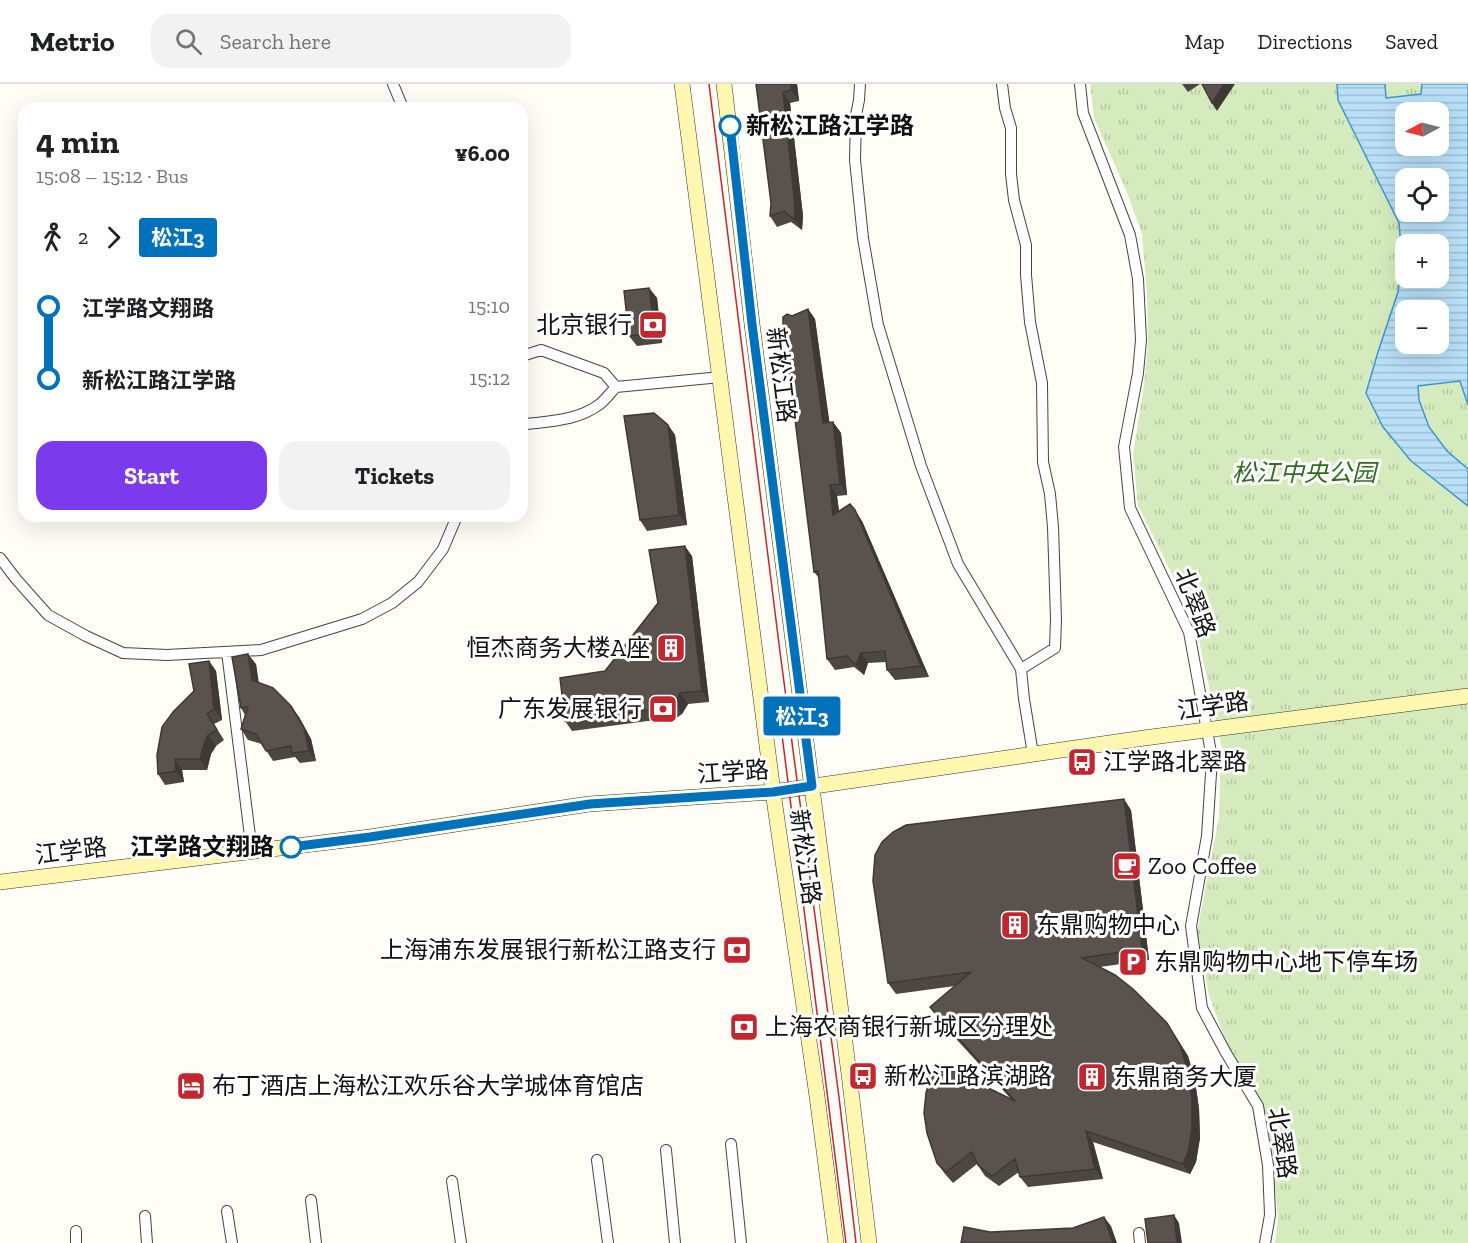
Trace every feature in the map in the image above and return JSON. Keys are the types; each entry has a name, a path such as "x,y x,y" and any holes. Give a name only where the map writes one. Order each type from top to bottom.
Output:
{"main road":[{"name":"新松江路","path":"682,84 773,792 836,1243"},
{"name":"新松江路","path":"724,84 752,324 869,1243"},
{"name":"江学路","path":"0,882 370,837 590,804 773,792 1207,729 1468,696"}],"street":[{"path":"393,84 400,102"},
{"path":"860,84 860,100 856,115 855,160 862,238 878,325 921,466 958,564 1022,669 1024,699 1033,754"},
{"path":"1002,84 1005,108 1011,128 1011,174 1014,200 1026,244 1030,322 1042,383 1043,462 1050,494 1055,567 1055,648 1022,669"},
{"name":"北翠路","path":"1080,84 1083,113 1130,235 1138,279 1141,340 1138,373 1124,447 1130,508 1189,632 1207,729 1212,758 1207,836 1191,926 1202,1008 1258,1106 1268,1165 1270,1215 1265,1243"},
{"path":"528,354 541,350 604,373 616,387"},
{"path":"528,424 561,420 582,414 599,404 616,387 721,377"},
{"path":"0,558 48,615 123,653 167,655 261,650 362,619 392,603 418,582 443,549 454,522"},
{"path":"227,652 252,852"},
{"path":"731,1144 741,1243"},
{"path":"666,1150 675,1243"},
{"path":"597,1160 608,1243"},
{"path":"452,1181 461,1243"},
{"path":"311,1200 316,1243"},
{"path":"227,1211 232,1243"},
{"path":"145,1216 147,1243"}],"green space":[{"name":"松江中央公园","path":"1090,84 1468,84 1468,1243 1275,1243 1278,1217 1269,1138 1255,1092 1227,1044 1209,995 1197,932 1219,817 1223,753 1195,621 1138,505 1133,454 1148,342 1147,295 1142,234 1126,190 1094,118"}],"water":[{"path":"1337,84 1385,84 1386,98 1421,94 1422,84 1468,84 1468,405 1460,381 1418,386 1419,400 1429,427 1447,451 1468,469 1468,506 1411,461 1383,427 1366,393 1395,301 1395,354 1449,354 1449,300 1395,300 1398,288 1449,288 1449,234 1400,234 1399,222 1449,222 1449,168 1395,168 1395,215 1338,100"}],"building":[{"path":"756,84 791,84 791,90 783,92 795,220 784,211 770,216 771,203"},
{"path":"1202,84 1224,84 1212,103"},
{"path":"649,288 655,333 629,336 624,291"},
{"path":"808,309 823,423 833,422 840,484 830,485 833,515 850,504 855,510 921,666 887,670 885,651 861,653 856,665 847,656 827,659 818,571 814,572 783,323 783,317 787,314 792,316"},
{"path":"654,413 668,425 679,515 640,520 624,416"},
{"name":"恒杰商务大楼A座","path":"685,546 702,691 680,693 675,704 670,707 565,721 560,678 605,671 658,603 649,550"},
{"path":"248,654 252,680 273,688 291,706 304,728 309,751 292,753 291,746 266,751 256,734 241,729 248,707 241,708 232,657"},
{"path":"209,661 214,709 207,714 217,730 208,735 200,759 175,759 176,771 158,774 157,755 162,727 194,691 189,664"},
{"path":"1124,799 1142,949 1082,958 1115,975 1133,989 1167,1023 1180,1045 1192,1099 1192,1128 1188,1152 1183,1164 1086,1131 1095,1169 1020,1177 1015,1159 992,1176 978,1165 972,1152 946,1172 937,1163 927,1133 924,1113 926,1093 937,1063 1015,1101 930,1007 971,972 888,983 873,881 875,855 882,842 893,832 906,825"},
{"path":"1174,1215 1177,1243 1148,1243 1145,1219"},
{"path":"1104,1217 1113,1243 961,1243 964,1227 990,1232 1073,1228"}],"tram line":[{"path":"709,84 856,1243"},
{"path":"778,703 846,1243"}],"bus line":[{"name":"松江3","path":"291,847 590,804 773,792 812,786 752,324 730,126"}],"place":[{"name":"新松江路江学路","path":"730,126"},
{"name":"北京银行","path":"653,325"},
{"name":"恒杰商务大楼A座","path":"671,648"},
{"name":"广东发展银行","path":"663,709"},
{"name":"江学路北翠路","path":"1082,762"},
{"name":"江学路文翔路","path":"291,847"},
{"name":"Zoo Coffee","path":"1127,866"},
{"name":"东鼎购物中心","path":"1015,925"},
{"name":"上海浦东发展银行新松江路支行","path":"737,950"},
{"name":"东鼎购物中心地下停车场","path":"1133,962"},
{"name":"上海农商银行新城区分理处","path":"744,1027"},
{"name":"新松江路滨湖路","path":"863,1076"},
{"name":"东鼎商务大厦","path":"1092,1077"},
{"name":"布丁酒店上海松江欢乐谷大学城体育馆店","path":"191,1086"}]}
